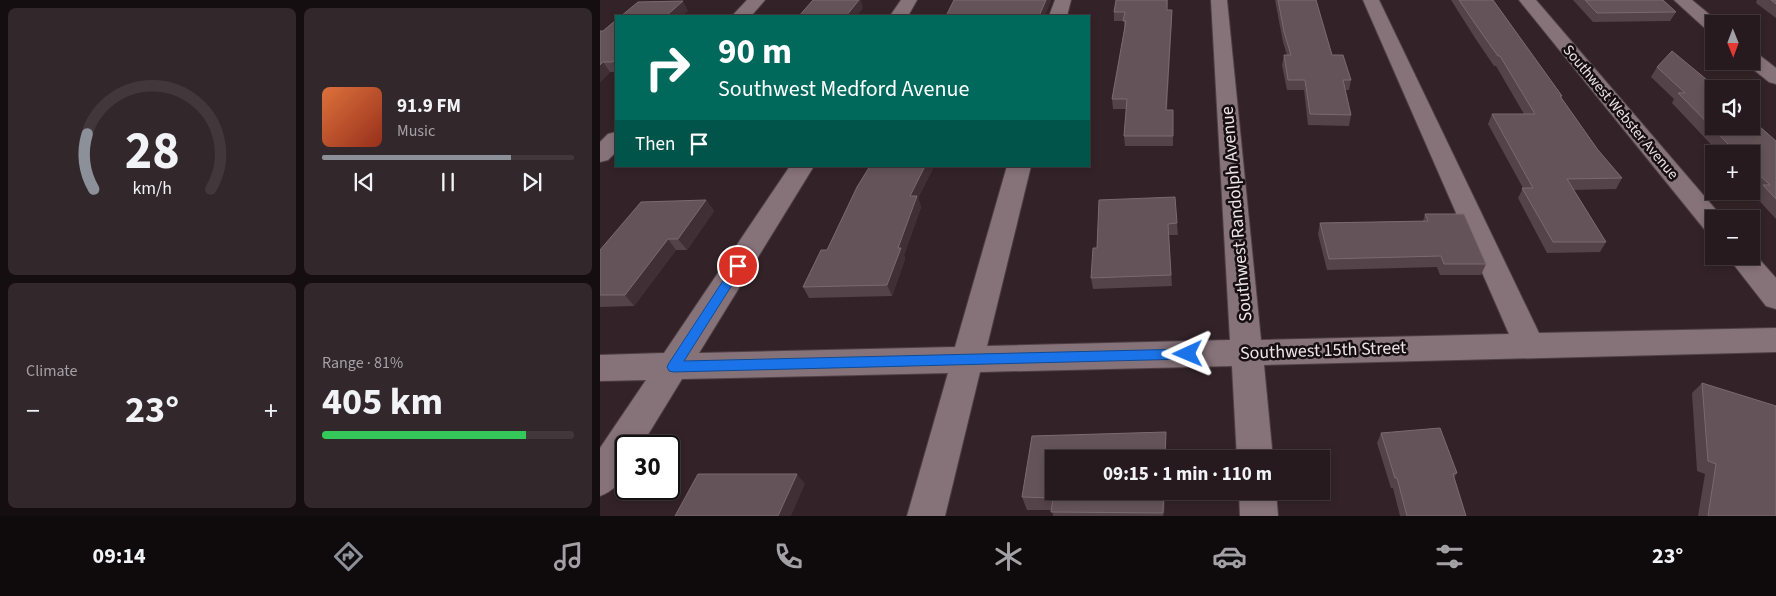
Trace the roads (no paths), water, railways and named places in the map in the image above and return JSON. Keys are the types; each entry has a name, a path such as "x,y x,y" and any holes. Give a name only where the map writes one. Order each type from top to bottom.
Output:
{"street":[{"path":"742,15 757,0"},
{"path":"900,15 909,0"},
{"path":"1058,15 1063,0"},
{"name":"Southwest Randolph Avenue","path":"1219,0 1254,450"},
{"path":"1371,0 1529,344"},
{"name":"Southwest Webster Avenue","path":"1527,0 1705,213"},
{"path":"1682,0 1705,19"},
{"path":"1760,65 1776,78"},
{"path":"600,155 615,140"},
{"path":"600,479 801,167"},
{"path":"926,516 1019,167"},
{"path":"1748,265 1776,298"},
{"name":"Southwest 15th Street","path":"600,368 968,360 1529,344 1776,340"},
{"path":"1258,500 1259,516"}]}
